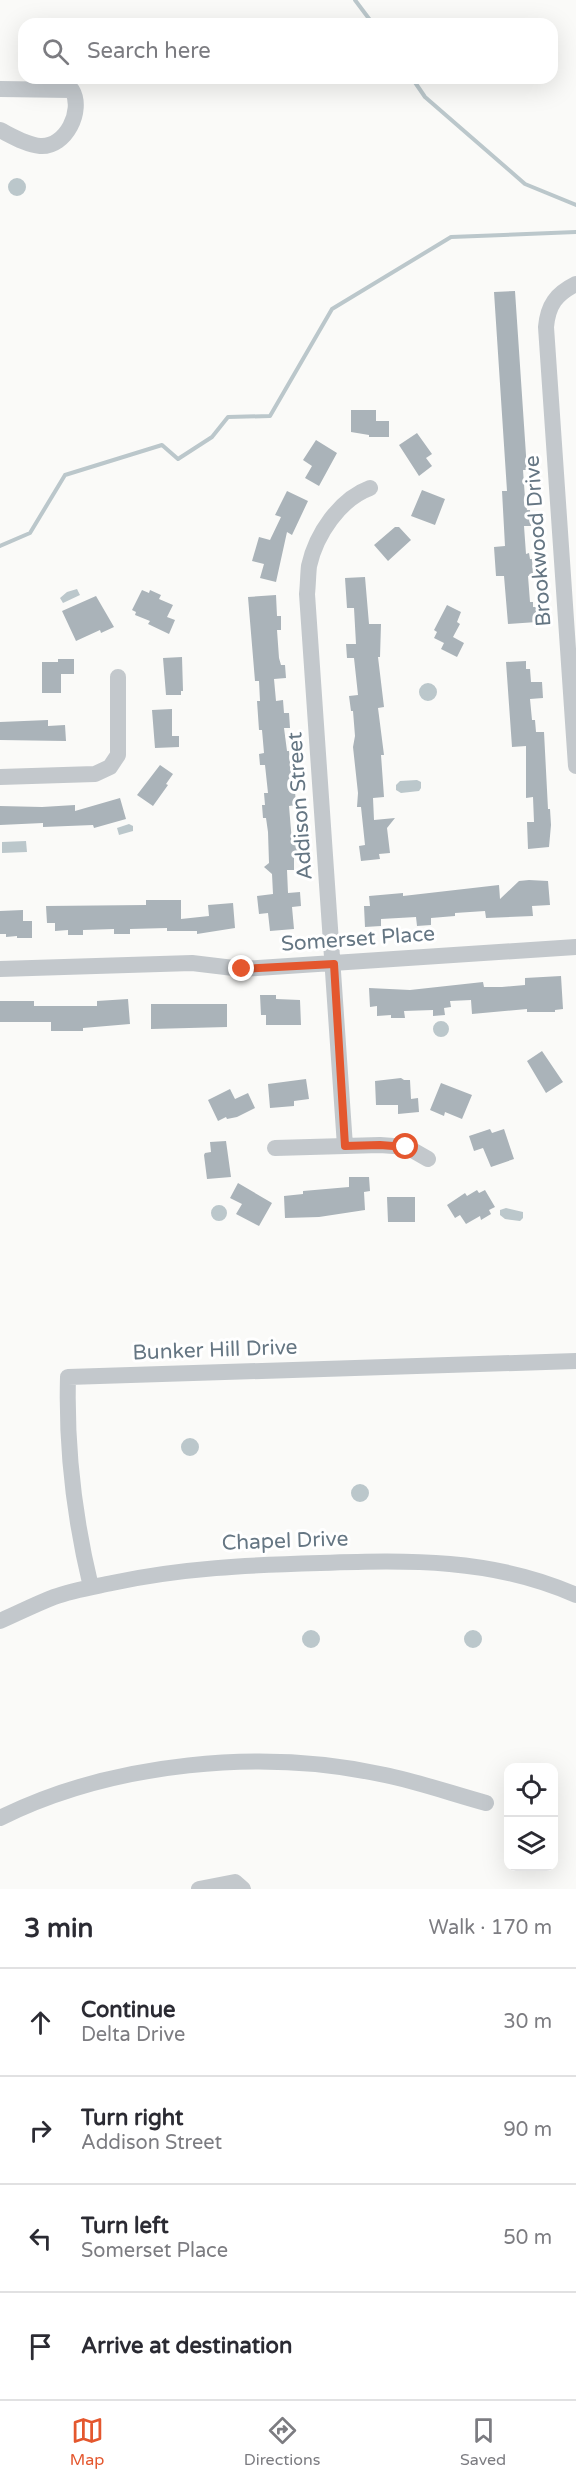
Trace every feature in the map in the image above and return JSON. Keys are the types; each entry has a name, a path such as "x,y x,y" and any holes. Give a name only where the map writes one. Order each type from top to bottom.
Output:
{"street":[{"path":"0,89 72,90 77,107 69,129 52,144 39,146 0,130"},
{"name":"Brookwood Drive","path":"576,284 561,291 552,302 547,314 546,327 576,766"},
{"name":"Addison Street","path":"345,1146 308,590 310,565 330,520 343,504 361,491 370,488"},
{"path":"0,777 95,774 111,767 118,755 118,677"},
{"name":"Somerset Place","path":"0,969 192,963 242,969 576,947"},
{"path":"275,1148 380,1145 406,1147 428,1159"},
{"name":"Bunker Hill Drive","path":"91,1587 73,1497 68,1456 68,1377 576,1360"},
{"name":"Chapel Drive","path":"0,1621 55,1597 91,1587 146,1575 203,1568 414,1560 495,1570 535,1580 576,1595"},
{"path":"0,1818 50,1797 135,1774 248,1762 325,1765 386,1775 486,1803"},
{"path":"199,1889 235,1882 243,1889"}],"shaded area":[{"path":"17,178 23,181 26,187 23,193 17,196 11,193 8,187 11,181"},
{"path":"77,589 80,595 63,603 60,598 67,592"},
{"path":"424,683 432,683 437,688 435,699 424,701 419,696 419,688"},
{"path":"417,780 421,782 419,791 401,793 396,790 396,785 400,781"},
{"path":"129,824 133,826 133,831 119,835 117,828"},
{"path":"26,841 27,852 2,853 2,842"},
{"path":"441,1021 449,1029 441,1037 433,1029"},
{"path":"216,1205 222,1205 227,1213 225,1219 216,1221 211,1216 211,1210"},
{"path":"506,1208 523,1212 523,1218 520,1221 505,1219 500,1215 500,1210"},
{"path":"190,1438 196,1441 199,1447 196,1453 190,1456 184,1453 181,1447 184,1441"},
{"path":"360,1484 366,1487 369,1493 366,1499 360,1502 354,1499 351,1493 354,1487"},
{"path":"311,1630 317,1633 320,1639 317,1645 311,1648 305,1645 302,1639 305,1633"},
{"path":"473,1630 479,1633 482,1639 479,1645 473,1648 467,1645 464,1639 467,1633"}],"building":[{"path":"515,291 527,470 523,470 525,498 527,510 530,510 531,526 524,526 526,554 529,553 532,559 533,575 528,576 530,602 533,602 533,607 536,607 537,622 508,624 504,576 496,576 494,547 505,546 502,491 507,491 494,292"},
{"path":"351,410 376,410 376,421 389,421 389,437 369,437 369,435 351,432"},
{"path":"417,433 432,454 426,458 432,466 419,476 399,445"},
{"path":"316,440 337,453 319,486 305,478 312,466 303,460"},
{"path":"422,490 445,499 435,525 411,516"},
{"path":"287,491 308,501 292,535 287,532 276,582 260,578 264,564 252,561 259,537 270,540 281,517 275,515"},
{"path":"395,527 399,527 411,540 388,561 374,545"},
{"path":"365,577 369,624 381,624 380,657 378,657 384,707 378,708 384,755 381,755 384,797 373,798 374,820 395,818 387,828 390,853 379,854 380,859 361,861 359,846 365,845 361,807 357,807 358,793 353,747 355,736 349,696 358,695 354,658 347,658 346,644 356,644 354,608 347,608 345,578"},
{"path":"142,590 149,593 150,590 161,595 159,599 173,605 167,617 175,620 169,634 148,624 150,621 135,615 136,612 132,610"},
{"path":"276,595 277,616 281,616 281,630 277,630 279,658 281,665 285,665 286,678 274,679 276,701 283,700 284,713 289,713 290,728 284,728 290,763 293,763 296,805 289,806 292,842 299,842 299,857 294,857 294,870 287,870 288,893 300,892 301,906 292,907 294,929 270,931 268,913 259,914 257,896 273,894 272,874 264,867 269,863 268,832 266,818 263,818 262,805 265,805 264,793 268,793 265,765 260,765 259,754 264,753 262,730 259,730 257,701 260,701 259,681 255,681 248,597"},
{"path":"96,596 114,627 101,633 100,630 76,641 62,611"},
{"path":"447,605 461,612 457,622 460,624 453,637 464,643 457,657 441,649 444,643 434,638 437,632 434,630"},
{"path":"182,657 183,691 181,695 166,695 163,658"},
{"path":"58,659 74,659 74,674 61,674 61,693 42,693 42,662 58,662"},
{"path":"526,661 526,669 530,669 531,682 542,682 543,698 530,699 536,732 544,732 551,825 549,847 528,849 527,822 534,822 533,797 526,798 526,746 512,747 506,662"},
{"path":"172,709 172,736 179,736 179,747 155,748 152,710"},
{"path":"48,720 48,726 65,725 66,741 0,740 0,722"},
{"path":"160,765 173,774 153,806 137,795"},
{"path":"120,798 126,819 94,828 93,825 43,827 43,823 0,825 0,806 75,805 75,811"},
{"path":"519,881 548,881 550,905 532,906 533,916 486,918 485,911 455,913 455,916 431,918 431,925 417,926 416,917 381,919 381,926 365,927 364,906 370,906 369,896 403,893 403,896 499,885 500,899"},
{"path":"146,900 181,900 181,919 209,916 208,905 233,903 235,928 197,934 197,931 167,931 167,928 130,929 130,934 114,934 114,929 83,930 83,935 68,935 68,930 55,931 55,923 47,923 46,906 146,905"},
{"path":"23,910 23,921 32,921 32,938 6,937 6,934 0,934 0,911"},
{"path":"561,976 563,1009 555,1010 555,1012 527,1012 527,1009 472,1014 471,1000 450,1001 451,1007 444,1008 445,1015 433,1016 433,1010 404,1011 405,1018 391,1018 391,1015 377,1016 377,1006 370,1007 369,988 410,990 483,982 484,987 502,987 525,985 525,978"},
{"path":"260,995 276,995 276,999 300,1000 301,1025 266,1025 266,1015 261,1015"},
{"path":"128,999 130,1024 83,1028 83,1031 51,1031 51,1022 0,1022 0,1001 34,1001 34,1006 97,1006 97,1001"},
{"path":"151,1004 227,1004 227,1027 151,1029"},
{"path":"542,1051 563,1082 546,1093 527,1061"},
{"path":"401,1078 410,1080 411,1099 418,1098 419,1112 398,1114 398,1105 376,1105 375,1081"},
{"path":"306,1079 309,1099 294,1101 294,1106 270,1108 268,1084"},
{"path":"441,1083 472,1095 462,1119 445,1112 444,1116 430,1110"},
{"path":"230,1089 235,1099 248,1093 255,1108 237,1117 227,1119 226,1117 218,1121 208,1100"},
{"path":"490,1129 492,1133 504,1129 514,1159 491,1167 483,1148 474,1151 469,1136"},
{"path":"226,1141 231,1177 207,1179 204,1155 211,1152 210,1142"},
{"path":"349,1177 369,1177 370,1191 364,1192 365,1210 319,1217 285,1218 284,1196 303,1194 303,1191 349,1187"},
{"path":"238,1183 272,1203 259,1226 236,1214 242,1204 230,1198"},
{"path":"477,1190 479,1193 485,1190 495,1207 489,1210 491,1214 481,1220 480,1216 466,1224 460,1215 455,1218 447,1205 465,1193 467,1196"},
{"path":"387,1197 415,1197 415,1222 388,1222"}],"waterway":[{"path":"355,0 368,18"},
{"path":"416,84 425,97 525,184 576,205"},
{"path":"0,546 30,533 65,475 162,445 178,459 212,437 228,417 270,416 332,309 451,237 576,232"}],"route":[{"path":"242,969 334,964 345,1146 406,1147"}]}
